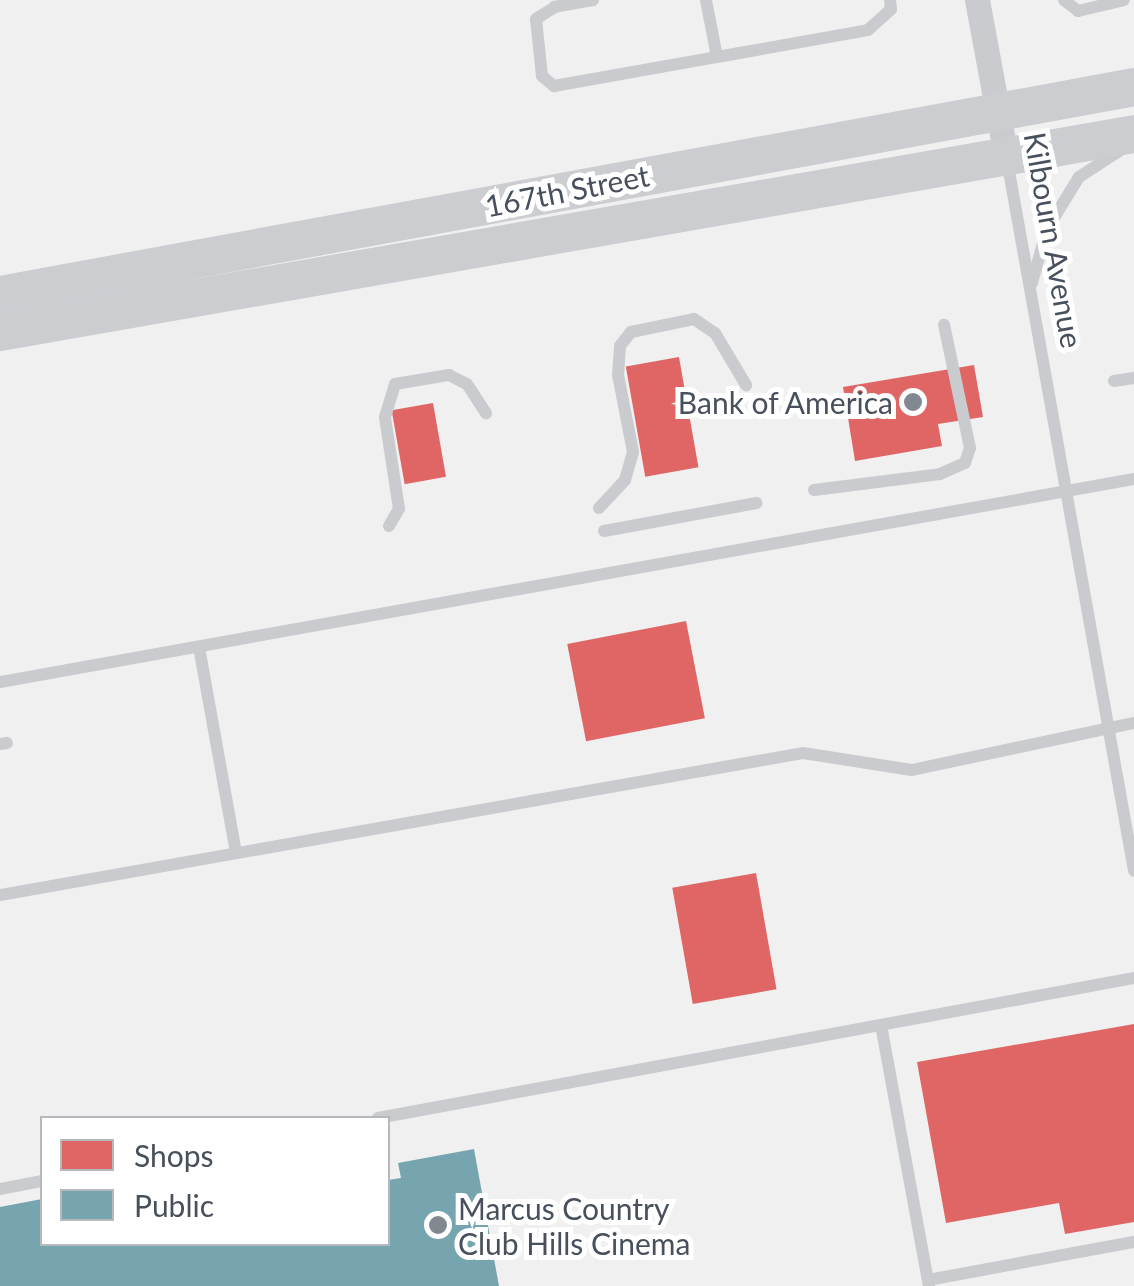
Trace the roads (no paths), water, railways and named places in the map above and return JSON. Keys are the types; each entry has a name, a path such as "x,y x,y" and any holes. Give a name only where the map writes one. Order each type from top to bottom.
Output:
{"main road":[{"name":"167th Street","path":"0,295 1134,86"},
{"name":"167th Street","path":"0,332 1134,137"}],"street":[{"name":"Kilbourn Avenue","path":"977,0 1006,156"}],"lane":[{"path":"593,0 536,19 542,76 554,86 868,30 892,9 890,0"},
{"path":"706,0 717,57"},
{"path":"1064,0 1078,10 1124,0"},
{"path":"1030,290 1047,229 1078,177 1134,137"},
{"name":"Kilbourn Avenue","path":"1006,156 1134,871"},
{"path":"599,508 624,480 633,452 618,375 620,346 630,332 694,318 714,333 746,384"},
{"path":"814,490 940,474 965,463 970,448 944,325"},
{"path":"389,526 399,508 385,417 395,384 449,374 466,384 486,413"},
{"path":"1114,381 1134,378"},
{"path":"0,682 1134,479"},
{"path":"604,531 756,503"},
{"path":"198,647 236,853"},
{"path":"0,895 803,753 912,770 1134,723"},
{"path":"389,1116 1134,978"},
{"path":"881,1025 928,1283 1134,1242"},
{"path":"0,1189 40,1181"}],"place":[{"name":"Bank of America","path":"913,402"},
{"name":"Marcus Country Club Hills Cinema","path":"438,1225"}]}
